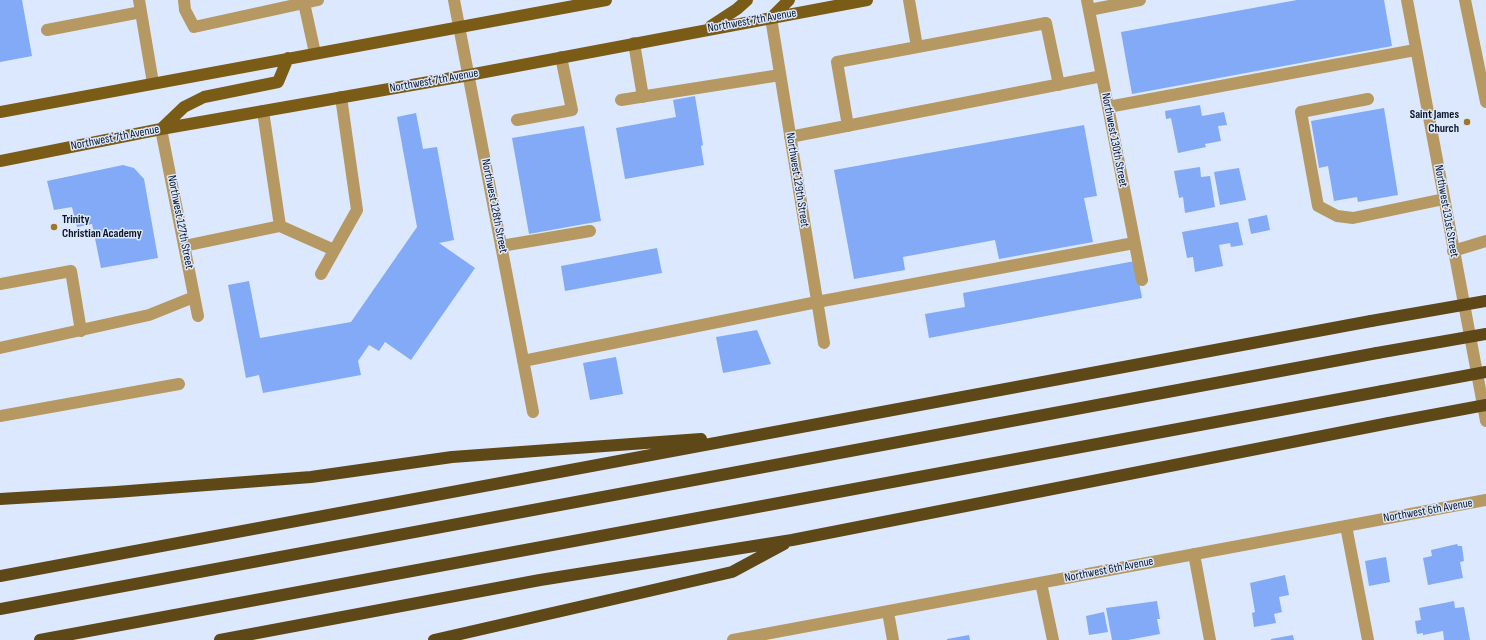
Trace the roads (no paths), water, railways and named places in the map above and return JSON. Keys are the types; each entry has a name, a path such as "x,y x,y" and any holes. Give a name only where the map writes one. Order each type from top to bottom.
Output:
{"highway":[{"path":"0,576 1371,321 1486,301"},
{"path":"0,609 1376,353 1486,334"},
{"path":"40,640 1486,372"},
{"path":"220,640 540,580 792,540 1486,405"},
{"path":"0,499 116,492 311,477 452,457 760,435"},
{"path":"434,640 732,572 792,540"}],"main road":[{"path":"0,112 606,0"},
{"path":"705,29 737,9 747,0"},
{"path":"771,18 789,0"},
{"name":"Northwest 7th Avenue","path":"0,160 161,129 469,75 705,29 867,0"},
{"path":"161,129 184,107 204,97 278,82 288,58"}],"street":[{"path":"184,0 185,10 194,27 299,2 318,0"},
{"name":"Northwest 128th Street","path":"454,0 533,412"},
{"path":"909,0 917,47"},
{"path":"1088,5 1140,0"},
{"name":"Northwest 131st Street","path":"1407,0 1415,50 1486,421"},
{"path":"1465,0 1486,102"},
{"path":"299,2 315,53"},
{"name":"Northwest 130th Street","path":"1088,5 1142,280"},
{"path":"47,30 140,6 153,83"},
{"name":"Northwest 129th Street","path":"771,18 824,343"},
{"path":"848,126 837,62 1046,23 1059,85"},
{"path":"634,43 643,97"},
{"path":"1108,107 1415,50"},
{"path":"517,120 572,110 561,57"},
{"path":"621,100 780,76"},
{"path":"790,137 1102,76"},
{"path":"321,274 357,210 341,97"},
{"path":"1368,99 1301,112 1318,206 1336,216 1353,218 1444,199"},
{"path":"263,111 280,226"},
{"name":"Northwest 127th Street","path":"161,129 198,316"},
{"path":"184,246 280,226 334,250"},
{"path":"502,246 590,231"},
{"path":"1453,251 1486,241"},
{"path":"523,360 817,302 1134,243"},
{"path":"0,284 71,272 81,331"},
{"path":"0,348 149,315 194,297"},
{"path":"0,416 179,384"},
{"name":"Northwest 6th Avenue","path":"734,640 1486,500"},
{"path":"1346,526 1368,640"},
{"path":"1194,554 1210,640"},
{"path":"1041,583 1053,640"},
{"path":"888,612 893,640"}],"place":[{"name":"Saint James Church","path":"1467,122"},
{"name":"Trinity Christian Academy","path":"54,227"}]}
